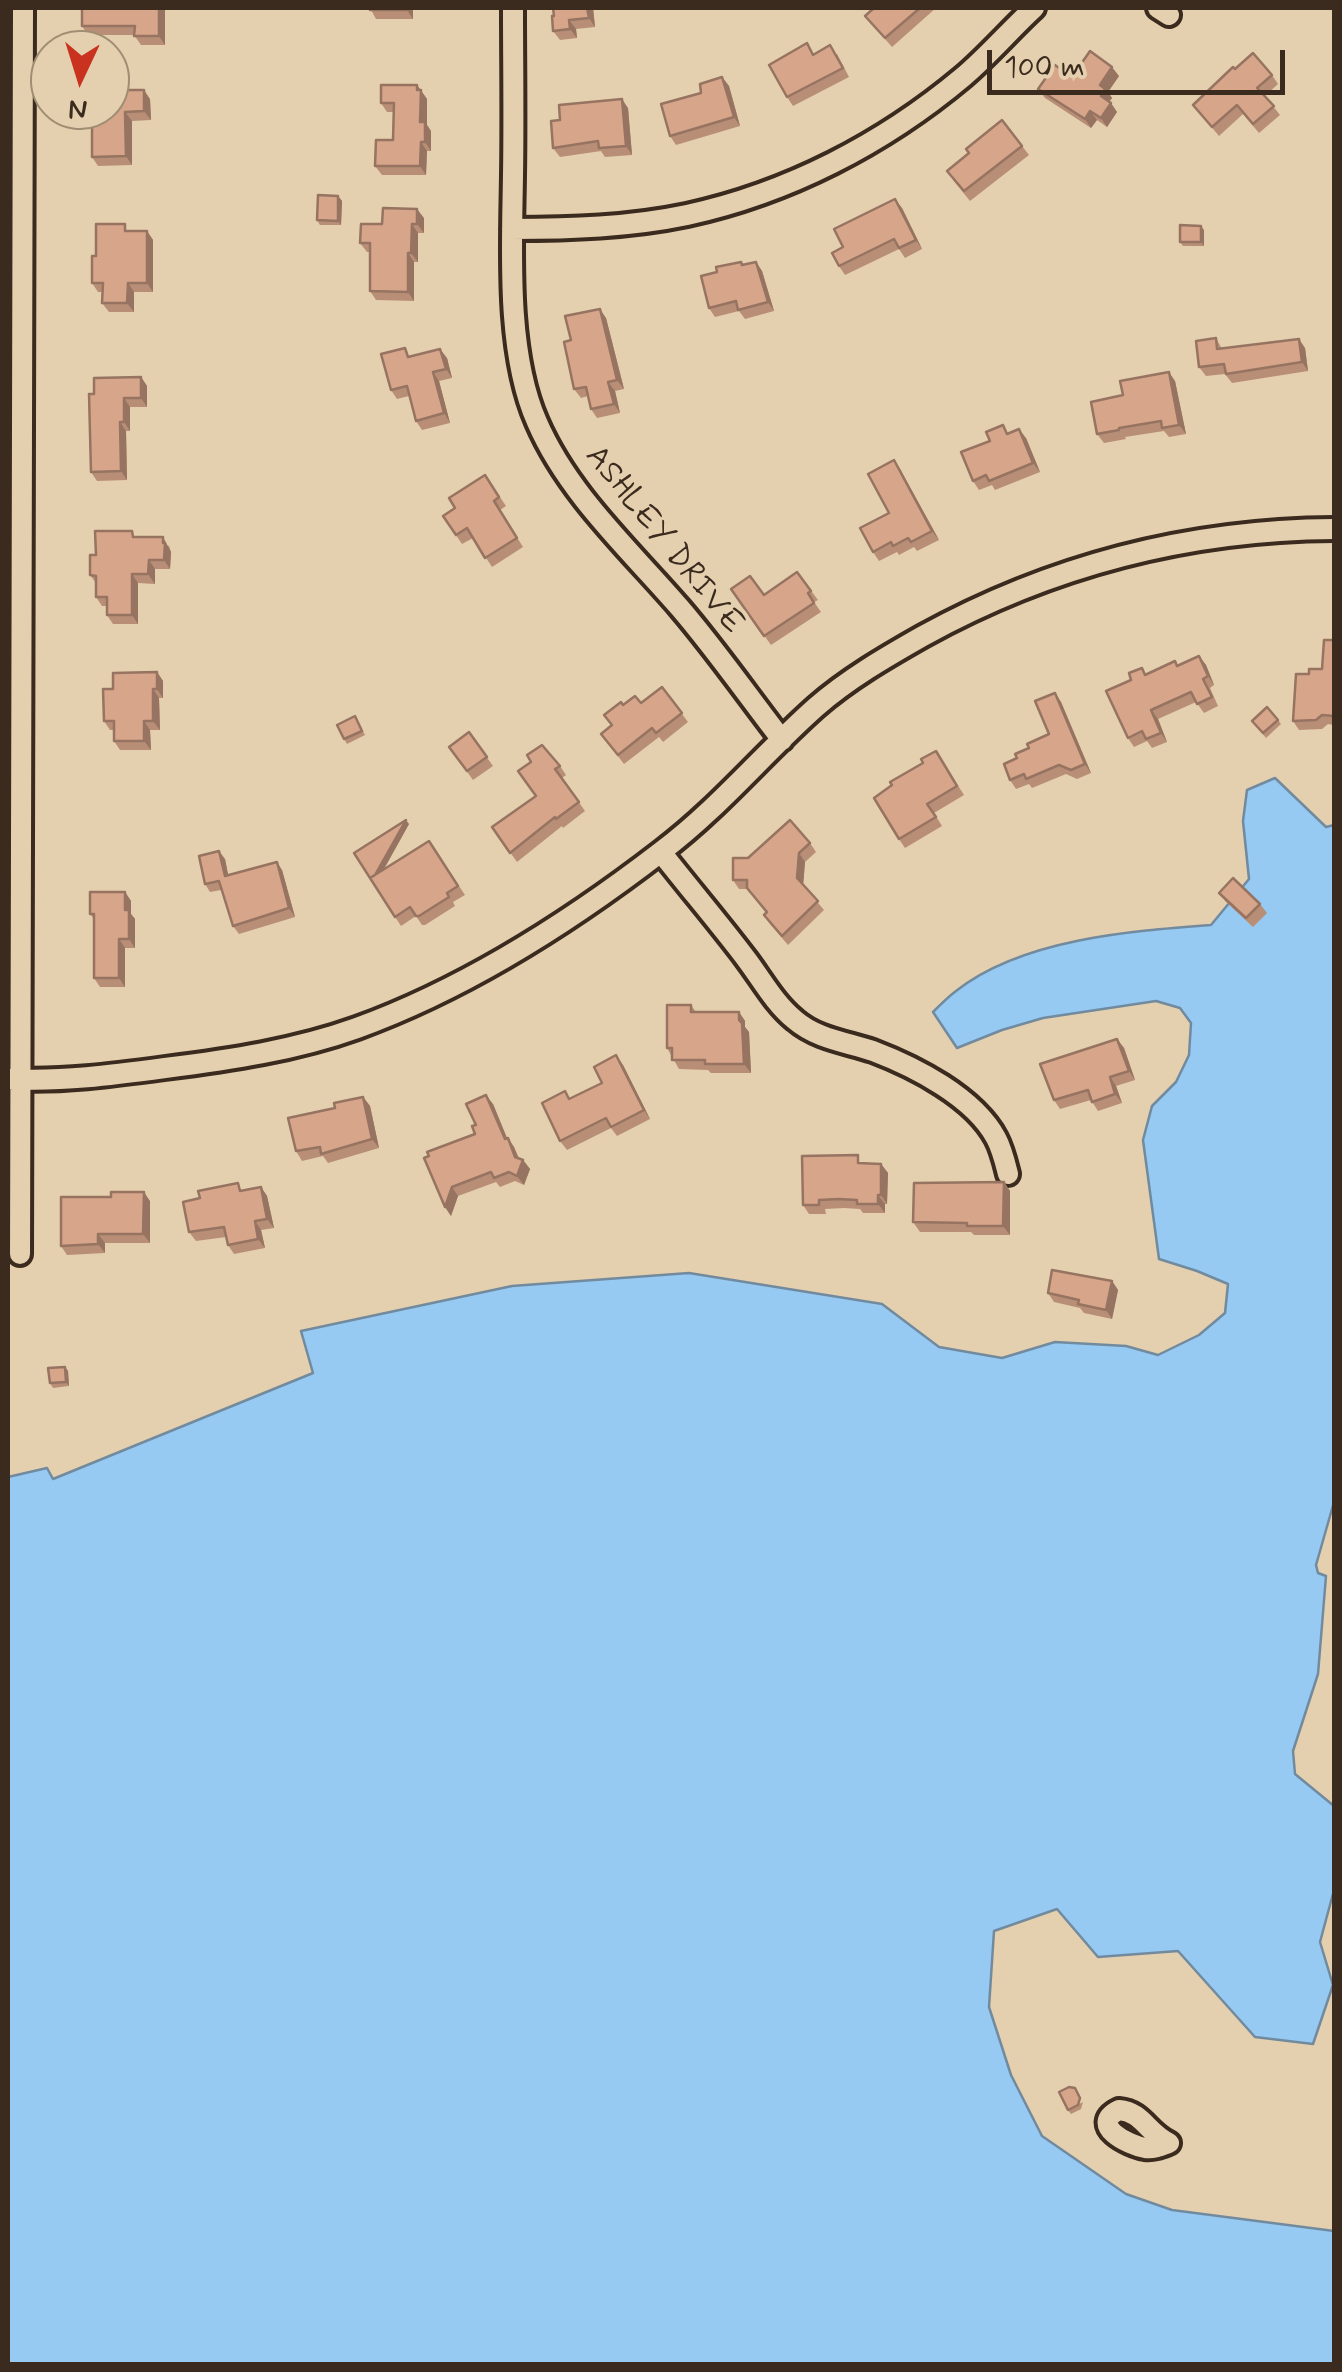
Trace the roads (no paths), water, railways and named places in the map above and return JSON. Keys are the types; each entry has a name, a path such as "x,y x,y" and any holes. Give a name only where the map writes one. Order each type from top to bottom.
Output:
{"street":[{"path":"20,1254 14,1080 14,332 23,8"},
{"name":"ASHLEY DRIVE","path":"513,8 512,296 528,397 547,442 595,512 682,611 782,740"},
{"path":"512,230 628,224 684,216 794,182 921,110 965,75 1034,8"},
{"path":"14,1080 103,1077 196,1064 281,1048 356,1028 405,1008 530,943 661,852 729,794 817,706 846,683 968,612 1052,576 1120,556 1179,544 1334,530"},
{"path":"661,852 794,1020 825,1038 900,1063 970,1105 997,1140 1008,1174"}],"water":[{"path":"1275,778 1326,827 1334,825 1334,1502 1316,1565 1318,1573 1326,1576 1318,1674 1293,1751 1295,1774 1334,1806 1334,1890 1320,1942 1333,1985 1313,2044 1255,2037 1178,1951 1098,1957 1057,1909 994,1931 989,2007 1011,2075 1042,2136 1126,2194 1172,2210 1334,2231 1334,2364 8,2364 8,1477 47,1468 53,1479 313,1373 301,1331 512,1286 689,1273 882,1304 939,1347 1002,1358 1055,1342 1126,1346 1158,1355 1199,1335 1225,1313 1228,1284 1159,1259 1143,1140 1152,1106 1176,1082 1189,1055 1191,1023 1180,1008 1156,1001 1043,1018 957,1048 933,1012 983,973 1044,949 1112,935 1211,925 1249,879 1243,821 1247,790"}]}
